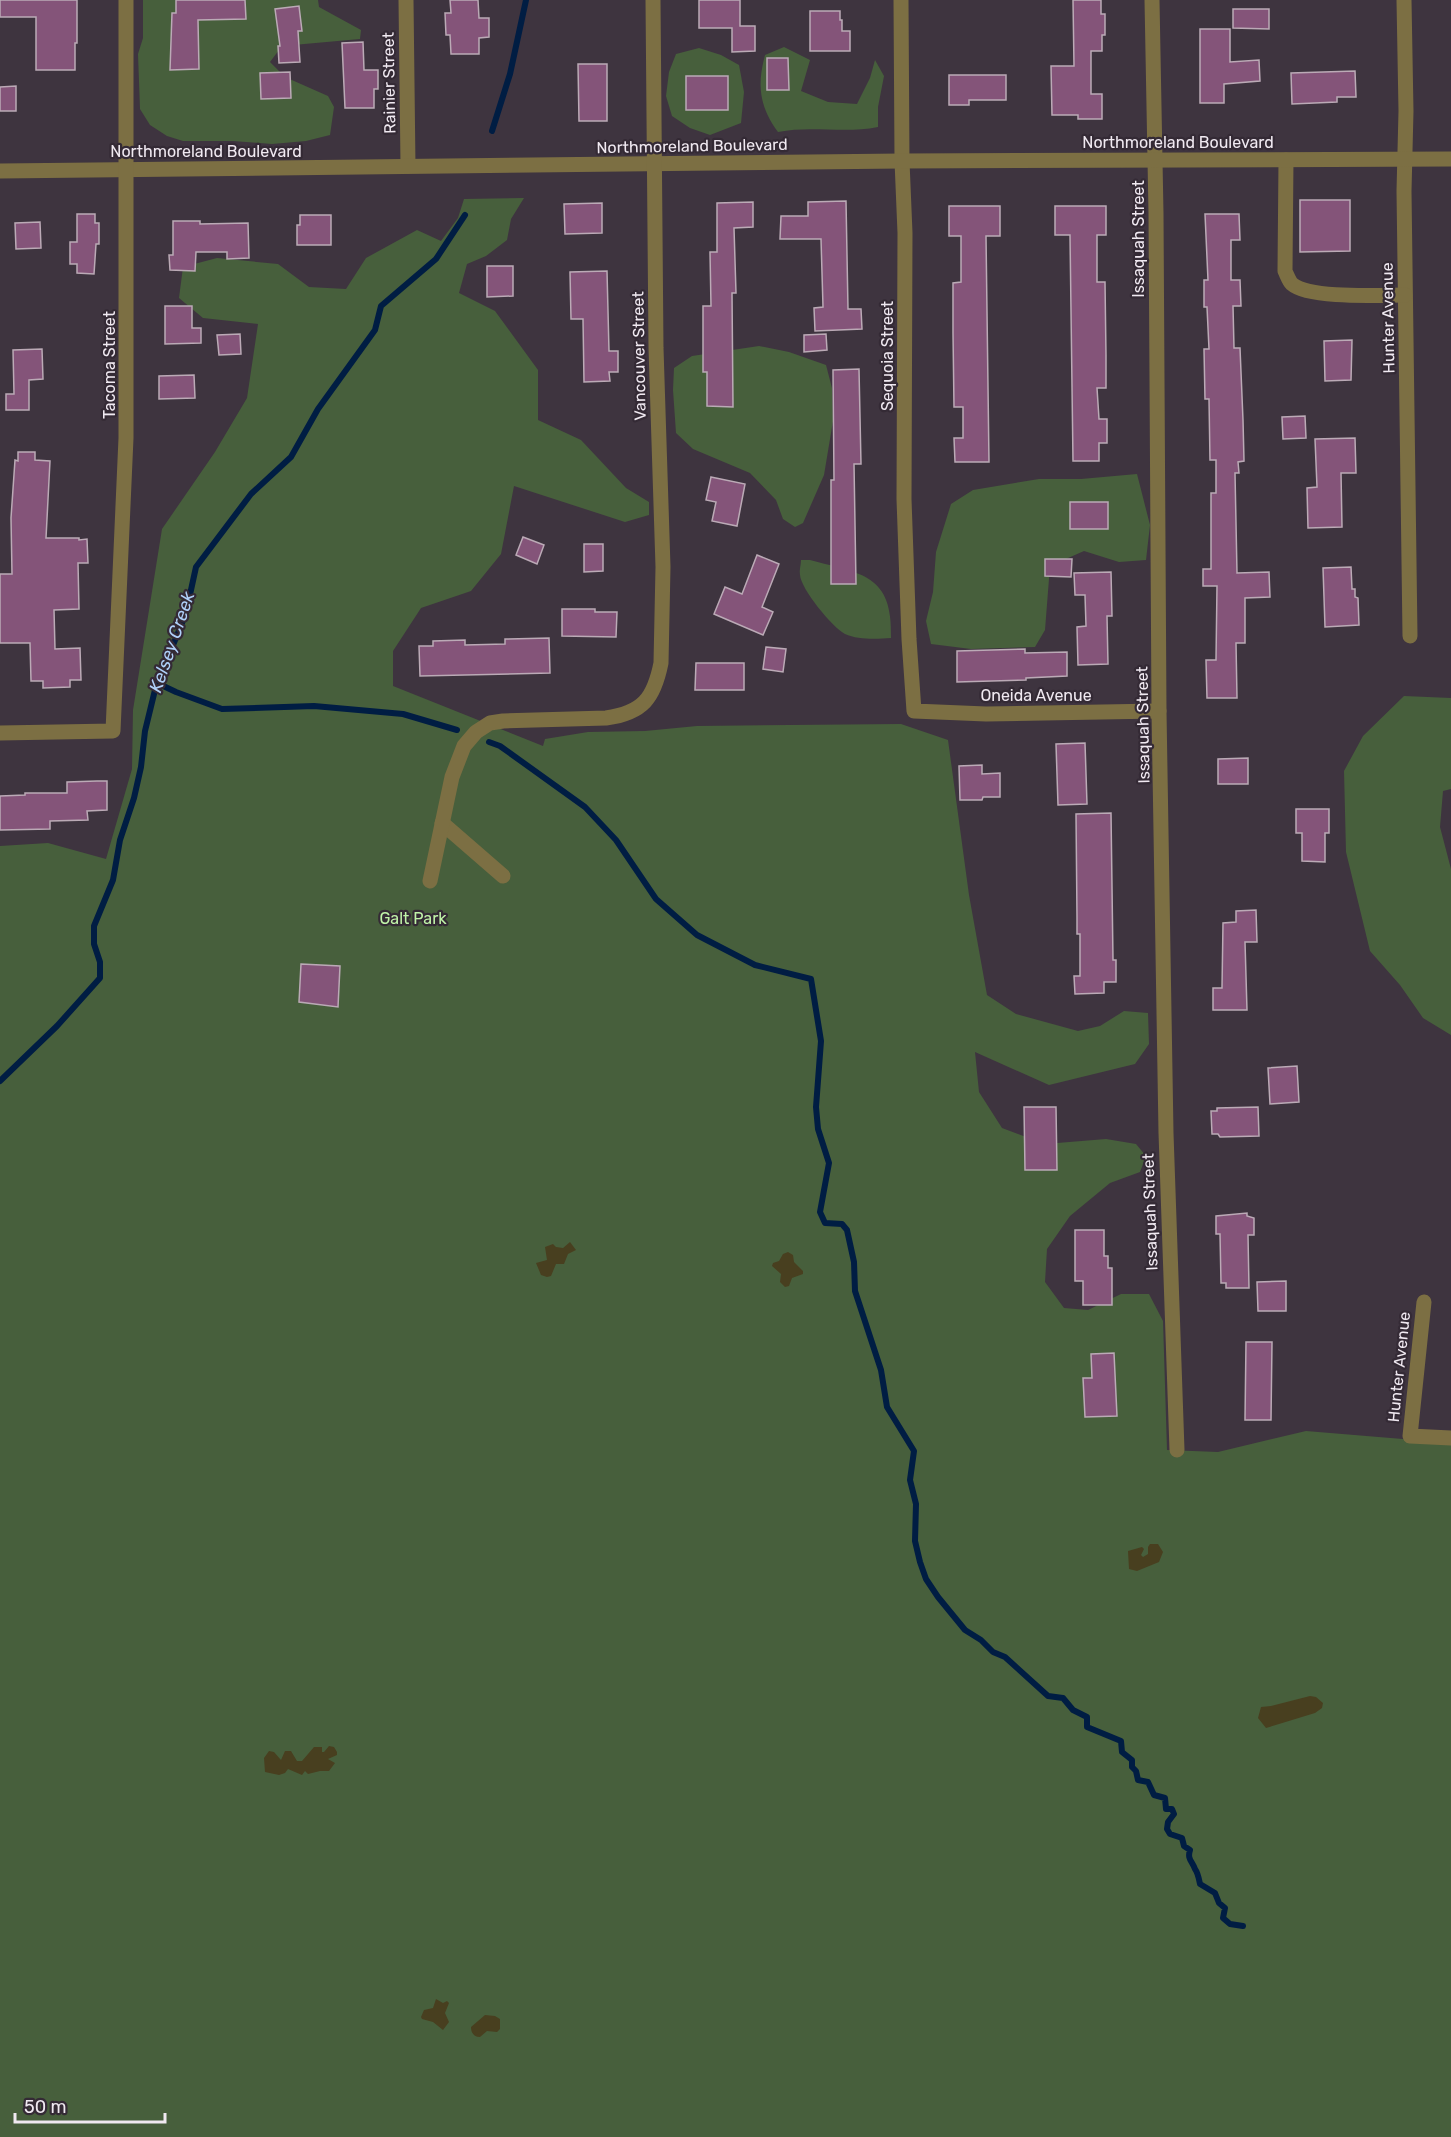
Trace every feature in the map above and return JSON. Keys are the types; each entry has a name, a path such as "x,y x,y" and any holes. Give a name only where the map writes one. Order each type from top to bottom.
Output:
{"street":[{"name":"Tacoma Street","path":"0,733 113,731 126,446 128,169 126,0"},
{"name":"Rainier Street","path":"406,0 408,166"},
{"name":"Vancouver Street","path":"442,823 452,777 464,746 476,732 490,723 519,719 621,716 642,706 652,694 661,663 663,567 654,165 653,0"},
{"name":"Sequoia Street","path":"901,0 905,233 904,499 914,711"},
{"name":"Issaquah Street","path":"1152,0 1156,160 1159,711 1166,1133 1177,1450"},
{"name":"Hunter Avenue","path":"1404,0 1410,636"},
{"name":"Northmoreland Boulevard","path":"0,171 902,161 1451,159"},
{"path":"1286,160 1285,271 1292,284 1308,290 1339,295 1405,295"},
{"name":"Oneida Avenue","path":"914,711 986,714 1159,711"},
{"path":"430,881 442,823 503,876"},
{"name":"Hunter Avenue","path":"1424,1302 1410,1436 1451,1438"}],"green space":[{"path":"143,0 318,0 319,7 361,30 360,39 282,46 270,62 285,77 328,96 334,107 330,135 306,141 272,144 183,141 167,136 150,125 140,109 138,54 143,38"},
{"path":"784,47 810,60 801,91 828,102 857,104 870,78 875,60 884,76 878,107 878,127 778,132 763,104 761,76 765,55"},
{"path":"699,48 721,55 739,65 744,92 741,123 710,135 690,128 672,116 666,96 669,72 676,54"},
{"name":"Galt Park","path":"524,198 511,219 507,240 486,256 467,264 459,293 495,311 538,370 538,420 581,440 626,488 649,502 649,515 625,522 514,486 501,554 471,591 421,608 393,651 393,686 543,746 545,739 588,732 645,731 697,726 901,724 948,740 969,895 987,995 1016,1014 1078,1031 1100,1026 1124,1011 1148,1013 1149,1044 1135,1064 1049,1085 975,1052 979,1092 1002,1128 1045,1144 1106,1139 1136,1144 1146,1156 1140,1172 1110,1183 1070,1216 1047,1249 1045,1282 1064,1308 1088,1310 1121,1294 1149,1294 1163,1321 1167,1450 1218,1452 1306,1431 1451,1443 1451,2137 0,2137 0,846 48,843 106,859 132,769 133,710 162,529 215,452 247,398 258,324 203,318 179,298 183,267 217,258 278,264 309,287 346,289 366,258 417,230 441,241 458,218 464,199"},
{"path":"759,346 789,352 826,365 832,388 833,421 824,475 803,523 795,527 783,519 776,500 750,473 693,449 676,433 674,368 692,356"},
{"path":"1137,474 1150,525 1146,560 1119,562 1084,551 1050,566 1045,630 1035,647 971,649 931,644 926,621 933,592 936,552 951,504 973,490 1039,479 1081,479"},
{"path":"801,560 810,560 845,569 871,580 880,589 886,601 890,617 891,638 856,637 839,630 818,607 806,589 800,575"},
{"path":"1404,696 1451,698 1451,789 1443,791 1440,827 1451,869 1451,1035 1423,1018 1400,985 1370,951 1346,852 1344,771 1363,736"}],"sand":[{"path":"570,1242 576,1250 568,1254 564,1264 556,1264 551,1276 541,1275 536,1263 547,1260 545,1247 553,1244 563,1248"},
{"path":"788,1252 793,1255 794,1262 803,1274 792,1278 789,1286 785,1287 780,1282 781,1274 772,1266"},
{"path":"1150,1544 1158,1544 1163,1552 1159,1562 1137,1571 1129,1569 1128,1551 1142,1547 1143,1557 1148,1554"},
{"path":"1310,1696 1316,1697 1323,1703 1322,1708 1315,1713 1266,1728 1258,1718 1261,1707"},
{"path":"329,1746 334,1747 337,1755 328,1759 335,1763 329,1771 308,1774 305,1771 302,1775 288,1769 279,1775 265,1772 264,1758 269,1751 274,1752 281,1760 285,1751 291,1751 297,1761 302,1761 314,1747 322,1747 322,1752 324,1752"},
{"path":"436,1999 449,2003 445,2013 449,2022 443,2030 433,2022 421,2017 424,2010 433,2008"},
{"path":"485,2015 500,2019 500,2029 497,2032 487,2031 480,2037 476,2036 472,2033 471,2027"}],"building":[{"path":"0,0 77,0 75,70 36,70 36,17 0,17"},
{"path":"176,0 245,0 246,19 198,20 199,69 170,70 172,13 176,13"},
{"path":"450,0 478,0 479,18 489,18 489,37 479,38 479,54 451,54 450,35 446,35 445,13 451,13"},
{"path":"699,0 740,0 740,26 755,26 755,51 732,52 732,28 699,28"},
{"path":"1073,0 1101,0 1101,14 1105,14 1102,51 1091,51 1091,94 1102,94 1102,119 1078,119 1078,115 1052,115 1051,66 1074,66"},
{"path":"299,6 302,31 298,31 300,62 279,63 278,46 280,46 275,9"},
{"path":"1233,9 1269,9 1269,29 1233,28"},
{"path":"810,11 840,11 842,31 850,31 850,51 810,51"},
{"path":"1200,29 1230,29 1230,62 1259,60 1260,81 1224,84 1224,103 1200,103"},
{"path":"363,42 364,70 378,70 378,89 374,89 374,108 345,108 342,43"},
{"path":"767,58 788,58 789,90 767,90"},
{"path":"578,64 607,64 607,121 579,121"},
{"path":"1355,71 1356,97 1337,97 1337,102 1292,104 1291,73"},
{"path":"290,72 291,98 261,99 260,73"},
{"path":"949,75 1006,75 1006,100 969,100 969,105 949,105"},
{"path":"686,76 728,76 728,110 686,110"},
{"path":"16,86 16,111 0,111 0,87"},
{"path":"1300,200 1350,200 1350,251 1300,252"},
{"path":"846,201 848,309 861,309 862,329 815,331 814,308 823,307 821,239 780,239 781,216 808,216 808,202"},
{"path":"753,202 753,227 734,228 736,293 732,293 733,407 707,406 707,372 703,372 703,306 711,306 710,252 717,252 717,203"},
{"path":"602,203 602,233 565,234 564,204"},
{"path":"949,206 1000,206 1000,236 986,236 989,462 955,462 954,438 963,438 963,407 954,407 953,333 953,283 961,282 961,236 949,236"},
{"path":"1055,206 1106,206 1106,235 1097,235 1097,282 1105,282 1106,388 1097,388 1099,419 1107,419 1107,443 1099,443 1099,461 1073,461 1070,235 1055,235"},
{"path":"77,214 95,214 95,223 99,223 99,244 96,244 94,274 77,273 77,264 70,264 70,242 77,242"},
{"path":"1205,214 1239,214 1240,240 1231,240 1231,280 1240,280 1241,306 1233,306 1234,348 1240,348 1244,461 1238,462 1239,473 1235,473 1237,573 1269,572 1270,597 1245,598 1245,643 1236,643 1237,698 1207,698 1206,660 1216,660 1217,586 1203,586 1203,569 1211,569 1211,493 1216,493 1216,460 1210,460 1209,399 1205,399 1204,349 1209,349 1207,307 1204,307 1204,280 1208,280"},
{"path":"300,215 331,215 331,245 297,245 297,225 300,225"},
{"path":"173,221 200,221 200,224 248,223 249,258 227,259 227,252 196,252 195,271 170,270 169,255 173,255"},
{"path":"40,222 41,248 16,249 15,223"},
{"path":"487,266 513,266 513,296 487,297"},
{"path":"607,271 609,351 618,351 618,372 609,372 610,381 584,382 583,319 571,319 570,272"},
{"path":"165,306 192,306 192,328 201,328 201,343 165,344"},
{"path":"240,334 241,354 219,355 217,335"},
{"path":"826,334 827,350 804,352 804,335"},
{"path":"1352,340 1351,380 1325,381 1324,341"},
{"path":"42,349 43,379 29,380 29,410 6,410 6,394 14,394 13,350"},
{"path":"859,369 861,464 854,464 856,584 831,584 831,480 834,480 833,370"},
{"path":"194,375 195,398 159,399 159,376"},
{"path":"1305,416 1306,438 1283,439 1282,417"},
{"path":"1355,438 1356,473 1341,473 1342,527 1308,528 1307,488 1317,487 1315,439"},
{"path":"18,452 35,452 35,460 50,461 46,538 87,539 88,563 78,563 79,609 54,610 55,649 80,648 81,680 70,680 70,687 43,688 43,681 31,681 30,643 0,643 0,574 12,574 11,518 15,460 18,461"},
{"path":"711,477 745,484 737,526 712,521 716,502 706,500"},
{"path":"1070,502 1108,502 1108,529 1070,529"},
{"path":"523,537 544,545 537,564 516,555"},
{"path":"584,544 603,544 603,571 584,572"},
{"path":"757,555 779,564 762,607 773,612 763,635 714,614 725,587 742,594"},
{"path":"1045,559 1072,559 1071,577 1045,576"},
{"path":"1351,567 1352,589 1355,589 1355,597 1358,598 1359,625 1325,627 1323,568"},
{"path":"1111,572 1112,616 1107,616 1108,664 1078,665 1077,627 1086,626 1085,595 1075,595 1074,573"},
{"path":"562,609 617,612 616,637 562,636"},
{"path":"549,638 550,673 420,676 419,646 433,646 433,641 465,640 465,645 505,644 505,639"},
{"path":"766,647 786,649 783,672 763,669"},
{"path":"1025,649 1025,653 1067,652 1067,676 957,682 957,651"},
{"path":"696,663 744,663 744,690 695,690"},
{"path":"1085,743 1087,804 1058,805 1056,744"},
{"path":"1248,758 1248,784 1218,784 1218,759"},
{"path":"982,765 982,774 1000,773 1000,797 960,800 959,766"},
{"path":"107,781 107,810 87,811 88,820 50,821 50,829 0,830 0,796 25,795 25,793 67,793 67,782"},
{"path":"1296,809 1329,809 1329,833 1325,833 1325,862 1302,861 1302,833 1296,833"},
{"path":"1111,813 1113,960 1116,960 1116,982 1104,982 1104,993 1075,994 1074,976 1080,976 1080,934 1077,934 1076,814"},
{"path":"1256,910 1257,942 1245,942 1247,1010 1213,1010 1213,988 1222,988 1223,923 1236,922 1236,911"},
{"path":"301,964 340,966 338,1007 299,1002"},
{"path":"1297,1066 1299,1102 1270,1104 1268,1068"},
{"path":"1024,1107 1056,1107 1057,1170 1025,1170"},
{"path":"1258,1107 1259,1136 1220,1137 1218,1134 1212,1134 1211,1111 1217,1111 1217,1108"},
{"path":"1247,1213 1247,1216 1254,1218 1254,1235 1248,1235 1249,1288 1226,1288 1226,1283 1221,1283 1220,1234 1216,1234 1216,1216"},
{"path":"1075,1230 1104,1230 1104,1256 1108,1256 1108,1268 1112,1268 1112,1305 1083,1305 1083,1281 1075,1281"},
{"path":"1286,1281 1286,1311 1258,1311 1257,1282"},
{"path":"1246,1342 1272,1342 1271,1420 1245,1420"},
{"path":"1114,1353 1117,1416 1085,1417 1083,1378 1092,1378 1091,1354"}],"waterway":[{"name":"Kelsey Creek","path":"492,131 510,74 526,0"},
{"name":"Kelsey Creek","path":"0,1081 57,1026 100,978 100,962 94,944 94,926 113,880 120,840 134,798 141,767 145,731 155,690 186,613 196,567 251,494 291,457 318,409 375,330 381,306 436,259 465,215"},
{"path":"157,683 222,709 314,706 403,714 457,730"},
{"path":"489,742 500,746 585,807 616,840 656,899 697,935 755,965 811,979 821,1041 816,1107 818,1129 829,1163 820,1212 825,1223 842,1224 847,1230 854,1262 855,1291 881,1370 887,1407 914,1451 910,1480 916,1504 915,1541 926,1579 965,1630 981,1640 993,1652 1005,1657 1048,1696 1063,1698 1073,1710 1087,1717 1087,1727 1121,1741 1122,1752 1132,1760 1132,1767 1136,1771 1138,1780 1148,1782 1154,1795 1165,1798 1166,1809 1172,1809 1174,1814 1168,1822 1167,1829 1170,1834 1182,1838 1184,1846 1190,1850 1189,1858 1197,1872 1200,1884 1215,1893 1219,1903 1225,1908 1223,1918 1230,1924 1243,1926"}]}
